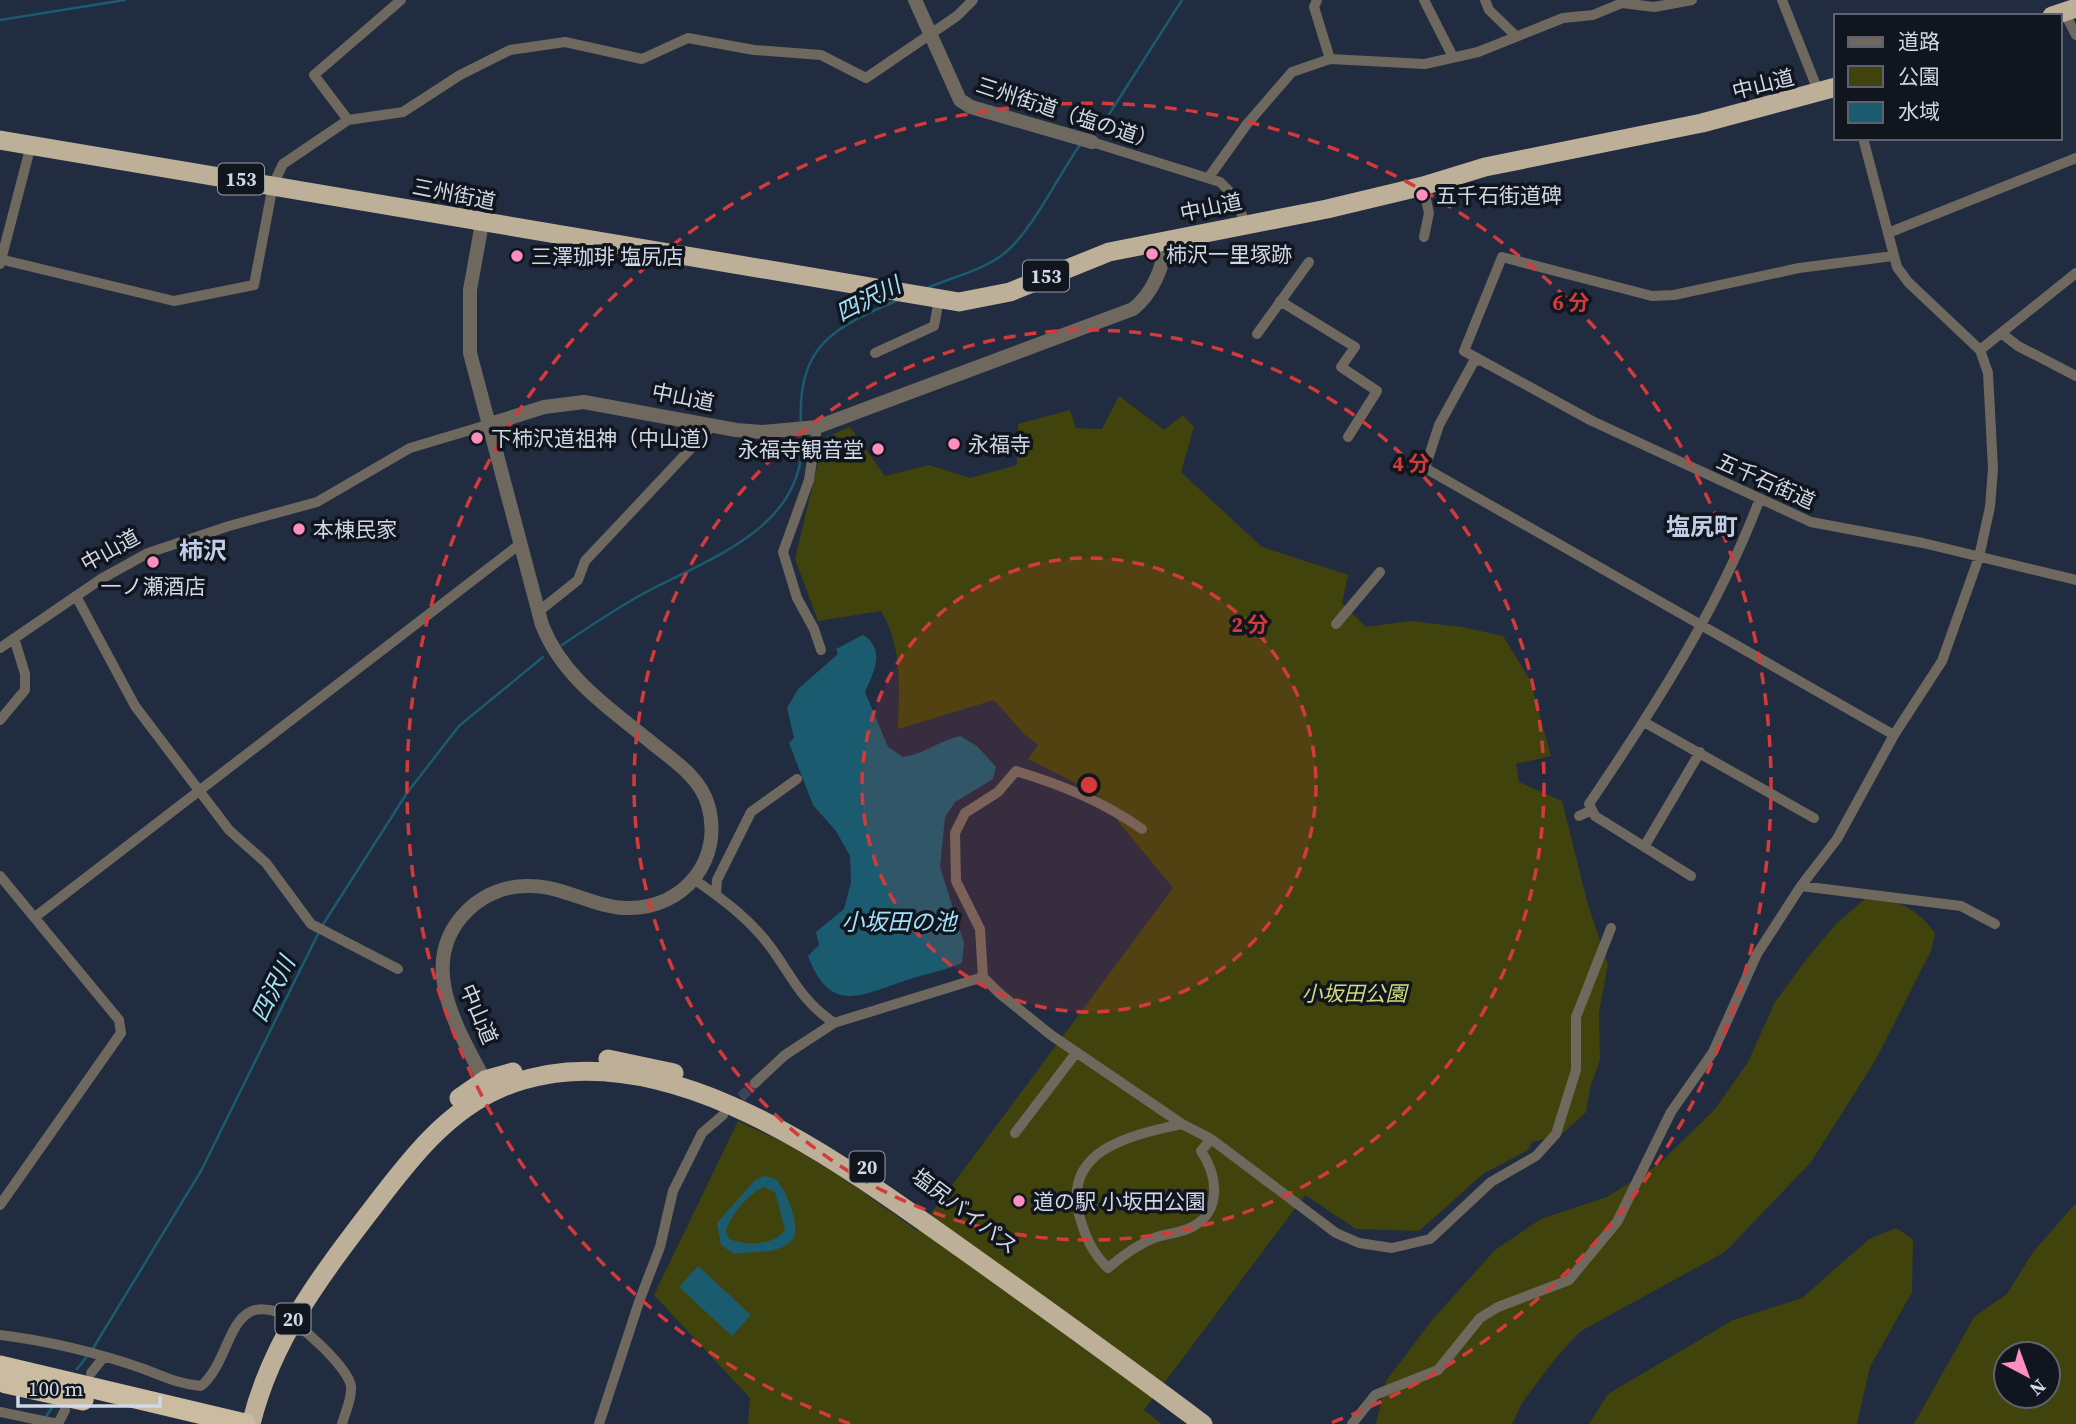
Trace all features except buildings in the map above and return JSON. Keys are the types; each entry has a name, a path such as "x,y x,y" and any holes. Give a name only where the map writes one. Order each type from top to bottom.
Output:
{"highway":[{"name":"中山道","path":"1163,241 1423,186 1485,167 1702,123 1828,90"},
{"name":"三州街道","path":"0,140 273,184 482,223 934,299"},
{"name":"153","path":"934,299 959,302 991,298 1109,252 1163,241"},
{"name":"塩尻バイパス","path":"488,1087 539,1065 608,1059 677,1074 768,1109 864,1165 909,1197 1159,1383 1197,1420"},
{"name":"20","path":"250,1420 273,1356 291,1322 421,1136 440,1114 488,1087"},
{"path":"0,1366 250,1420"},
{"path":"0,1381 184,1424"}],"street":[{"path":"348,120 314,75 401,0"},
{"name":"三州街道（塩の道）","path":"915,0 932,34 952,87 965,104 1177,171 1209,177 1235,197 1245,223"},
{"path":"32,145 1,261 174,301 254,285 273,184 283,164 348,120 403,112 460,75 510,50 532,44 565,42 596,46 642,59 688,38 754,50 821,55 866,78 932,34 974,0"},
{"path":"1317,0 1314,8 1329,59"},
{"path":"1424,0 1453,57"},
{"path":"1485,0 1489,10 1516,36"},
{"path":"1209,177 1247,124 1292,72 1329,59 1425,64 1478,52 1563,18 1593,15 1622,3 1654,7 1692,0"},
{"path":"1782,0 1828,90"},
{"path":"2064,12 2076,35"},
{"path":"1352,1424 1375,1395 1438,1370 1480,1318 1517,1299 1559,1285 1579,1271 1616,1222 1671,1112 1713,1052 1757,954 1801,886 1837,839 1894,735 1942,661 1979,557 1990,507 1993,470 1988,373 1980,350 1902,276 1893,256 1864,140"},
{"path":"1888,233 2076,158"},
{"path":"1423,186 1429,213 1424,237"},
{"path":"482,223 470,290 470,353 538,612 551,648 572,675 675,761 701,788 708,802 712,830 706,858 695,880 735,908 771,948 800,995 834,1023"},
{"name":"中山道","path":"5,643 148,553 229,526 317,502 410,448 544,407 576,402 762,432 807,428 1133,309 1146,296 1160,269 1163,241"},
{"name":"五千石街道","path":"1893,256 1799,268 1674,295 1652,296 1503,257 1464,351 1582,416 1759,501 1815,523 1923,543 2076,580"},
{"path":"1257,334 1309,262"},
{"path":"1980,350 2076,274"},
{"path":"875,353 933,326 934,299"},
{"path":"1280,301 1355,347 1341,367 1377,391 1348,437"},
{"path":"2001,333 2076,376"},
{"path":"1478,360 1472,363 1444,416 1425,468 1894,735"},
{"path":"538,612 578,580 585,561 712,426"},
{"path":"807,428 809,480 783,552 785,567 821,650"},
{"path":"1691,876 1595,816 1589,804 1644,722 1699,626 1739,553 1759,501"},
{"path":"35,917 520,544"},
{"path":"1336,624 1380,572"},
{"path":"76,596 135,706 229,830 265,863 320,930 398,969"},
{"path":"0,720 25,690 25,674 5,643"},
{"path":"1644,722 1814,818"},
{"path":"1644,847 1700,752"},
{"path":"1142,829 1109,806 1063,785 1016,771 998,792 965,813 955,833 954,868 961,894 980,929 983,977 999,993 1076,1053 1182,1124 1211,1139 1336,1233 1359,1243 1392,1248 1430,1239 1492,1182 1536,1156 1556,1134 1576,1070 1576,1017 1611,928"},
{"path":"716,894 718,880 751,812 797,779"},
{"path":"1579,816 1592,810"},
{"path":"0,876 119,1020 121,1033 0,1205"},
{"name":"中山道","path":"488,1087 452,1016 442,985 441,970 447,941 466,912 493,893 530,886 609,906 642,907 673,898 695,880"},
{"path":"1801,886 1961,906 1995,924"},
{"path":"755,1083 785,1055 834,1023 983,977"},
{"path":"1015,1133 1076,1053"},
{"path":"599,1424 639,1299 660,1247 673,1191 702,1133 723,1115"},
{"path":"1182,1124 1127,1136 1087,1164 1078,1183 1076,1205 1091,1245 1108,1268 1136,1246 1191,1228 1206,1216 1214,1199 1215,1179 1201,1151 1211,1139"},
{"path":"0,1335 41,1340 144,1370 177,1384 201,1387 214,1375 237,1323 248,1312 258,1309 276,1311 341,1365 351,1386 342,1424"},
{"path":"91,1373 101,1357"},
{"path":"0,1412 58,1424 65,1410"}],"green space":[{"name":"小坂田公園","path":"1119,396 1164,430 1183,415 1194,427 1181,472 1262,547 1348,575 1342,603 1366,627 1410,621 1462,627 1503,636 1530,680 1551,756 1516,764 1519,782 1562,801 1588,905 1608,964 1599,1013 1600,1060 1590,1088 1586,1112 1561,1135 1532,1142 1528,1150 1483,1174 1419,1231 1356,1229 1305,1195 1144,1410 1162,1424 748,1424 750,1398 654,1295 738,1121 787,1144 843,1178 918,1231 1173,888 1095,793 1028,759 1038,745 1024,734 994,700 898,729 899,683 896,654 893,639 881,611 818,621 795,559 824,438 850,427 885,476 929,465 970,478 1017,465 1018,424 1070,410 1076,428 1102,429"},
{"path":"1868,896 1906,907 1935,933 1931,951 1875,1061 1811,1162 1725,1252 1581,1331 1558,1355 1522,1403 1512,1424 1376,1424 1386,1381 1432,1320 1495,1250 1541,1219 1607,1197 1659,1164 1715,1109 1748,1062 1775,1002 1836,924"},
{"path":"2076,1203 2076,1424 1914,1424 1974,1317 2007,1294 2033,1252"},
{"path":"1896,1228 1913,1239 1912,1292 1870,1367 1857,1424 1589,1424 1608,1394 1733,1320 1802,1298 1869,1239"}],"water":[{"name":"小坂田の池","path":"863,635 870,641 876,654 874,669 865,692 888,747 903,757 960,736 977,746 996,767 993,779 955,802 945,817 940,867 964,943 962,963 850,996 838,994 827,987 817,975 808,956 819,945 816,932 844,909 851,882 850,856 836,831 813,805 789,743 794,738 787,708 798,689 838,654 836,649"},
{"path":"764,1176 774,1178 779,1183 792,1211 795,1235 787,1245 780,1248 734,1254 721,1245 717,1223 755,1180","holes":["764,1187 775,1192 785,1230 766,1242 743,1243 729,1239 726,1231 728,1225 746,1200"]},
{"path":"698,1266 751,1315 732,1336 679,1287"}],"waterway":[{"path":"0,20 125,0"},
{"name":"四沢川","path":"1089,136 1108,116 1182,0"},
{"name":"四沢川","path":"927,288 978,268 1006,252 1026,230 1080,145"},
{"name":"四沢川","path":"801,425 801,398 805,376 824,343 855,320 898,300"},
{"name":"四沢川","path":"562,645 648,591 727,551 773,515 789,493 799,466 802,435"},
{"name":"四沢川","path":"322,926 407,793 459,726 543,657"},
{"name":"四沢川","path":"92,1350 201,1171 319,932"},
{"name":"四沢川","path":"77,1369 88,1355"},
{"name":"四沢川","path":"45,1418 53,1406"}],"tunnel":[{"path":"730,1108 755,1083"}],"place":[{"name":"五千石街道碑","path":"1422,195"},
{"name":"柿沢一里塚跡","path":"1152,254"},
{"name":"三澤珈琲 塩尻店","path":"517,256"},
{"name":"下柿沢道祖神（中山道）","path":"477,438"},
{"name":"永福寺","path":"954,444"},
{"name":"永福寺観音堂","path":"878,449"},
{"name":"本棟民家","path":"299,529"},
{"name":"一ノ瀬酒店","path":"153,562"},
{"name":"道の駅 小坂田公園","path":"1019,1201"}],"district":[{"name":"塩尻町","path":"1702,526"},
{"name":"柿沢","path":"203,550"}]}
